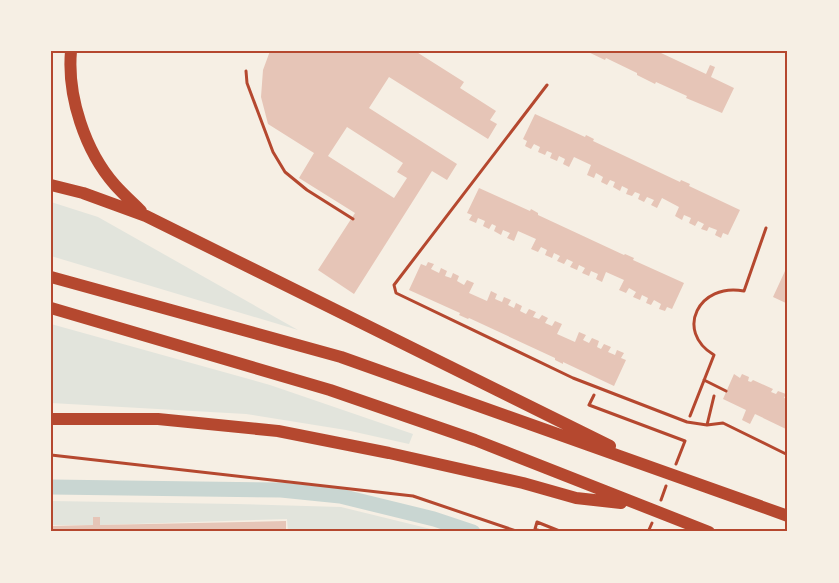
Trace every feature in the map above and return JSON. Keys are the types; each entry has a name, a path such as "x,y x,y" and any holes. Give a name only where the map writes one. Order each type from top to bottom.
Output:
{"highway":[{"path":"71,51 76,112 92,150 114,184 146,216"},
{"path":"51,185 83,193 146,216 645,465"},
{"path":"51,277 340,357 788,516"},
{"path":"51,308 330,390 475,440 709,532"},
{"path":"51,419 158,420 278,431 400,455 523,483 576,498 638,504"}],"lane":[{"path":"246,71 248,83 273,153 285,171 307,190 353,219"},
{"path":"547,85 394,285 396,293 573,378 687,422 707,425 723,423 788,455"},
{"path":"707,425 714,396"}],"path":[{"path":"687,422 714,355 703,349 694,330 700,303 710,294 723,290 744,291 766,228"},
{"path":"593,395 589,405 685,441"},
{"path":"51,455 413,496 519,532"},
{"path":"542,532 535,529 537,522 562,532"}],"shaded area":[{"path":"51,202 98,217 298,330 51,256"},
{"path":"51,324 270,385 413,434 409,444 346,430 246,414 51,403"},
{"path":"51,501 341,507 443,532 288,532 287,519 100,525 99,517 93,517 93,525 51,525"}],"building":[{"path":"270,51 415,51 464,82 460,88 496,111 490,120 497,124 488,139 389,77 369,108 457,164 447,180 432,171 354,294 318,270 355,213 299,178 314,153 268,124 261,97 263,70","holes":["347,127 403,163 397,172 407,178 394,198 328,156"]},
{"path":"586,51 662,51 661,53 706,74 710,65 715,67 711,77 734,88 722,113 656,82 655,84 606,58 605,60"},
{"path":"535,114 585,137 586,135 594,139 593,141 680,182 681,180 690,184 689,186 740,210 728,235 723,233 721,238 715,235 717,230 709,227 707,231 701,229 704,224 698,221 695,226 689,223 691,218 684,215 682,220 675,216 679,207 662,198 657,208 651,205 654,200 647,197 644,202 638,199 640,194 635,192 632,196 626,194 628,189 622,186 620,191 613,187 615,182 610,180 607,185 601,182 603,177 596,173 594,178 587,175 591,165 574,157 569,167 563,164 565,159 559,156 557,161 550,158 552,153 547,151 545,155 538,152 540,147 534,144 531,149 525,146 527,141 523,139"},
{"path":"479,188 530,211 531,209 538,215 684,283 672,309 667,307 665,311 659,309 661,304 654,300 651,305 646,303 648,298 642,295 640,300 633,297 636,292 629,288 626,293 619,290 624,280 606,272 602,282 596,279 598,274 591,271 589,276 582,273 585,268 579,265 577,270 570,267 573,262 567,259 564,264 557,261 560,256 554,253 552,258 545,255 547,250 541,247 538,252 531,249 536,239 518,231 514,241 507,238 510,233 503,230 501,235 494,231 496,226 492,224 489,229 483,226 485,221 478,218 476,223 469,220 472,215 467,213"},
{"path":"428,262 434,264 431,269 439,273 441,268 447,271 445,276 451,278 453,273 459,276 457,281 464,285 467,280 474,283 469,293 487,301 491,291 497,294 495,299 502,302 504,297 511,300 508,305 514,308 516,303 522,306 520,311 526,314 529,309 536,312 533,317 539,319 542,315 548,318 545,323 552,326 555,321 562,324 557,334 575,342 579,332 586,335 583,340 589,343 592,338 599,341 597,347 601,349 604,344 611,347 608,352 615,355 617,350 624,353 621,358 626,360 614,386 409,290 421,264 426,266"},
{"path":"785,271 788,273 788,304 773,297"},
{"path":"734,374 740,378 742,374 749,377 748,381 753,380 773,389 771,392 776,394 778,391 786,394 784,398 788,399 788,430 755,414 750,424 742,420 746,410 723,399"},
{"path":"93,517 100,517 100,525 286,521 286,532 51,532 51,526 93,525"}],"waterway":[{"path":"51,487 281,490 340,496 434,519 473,532"}]}
